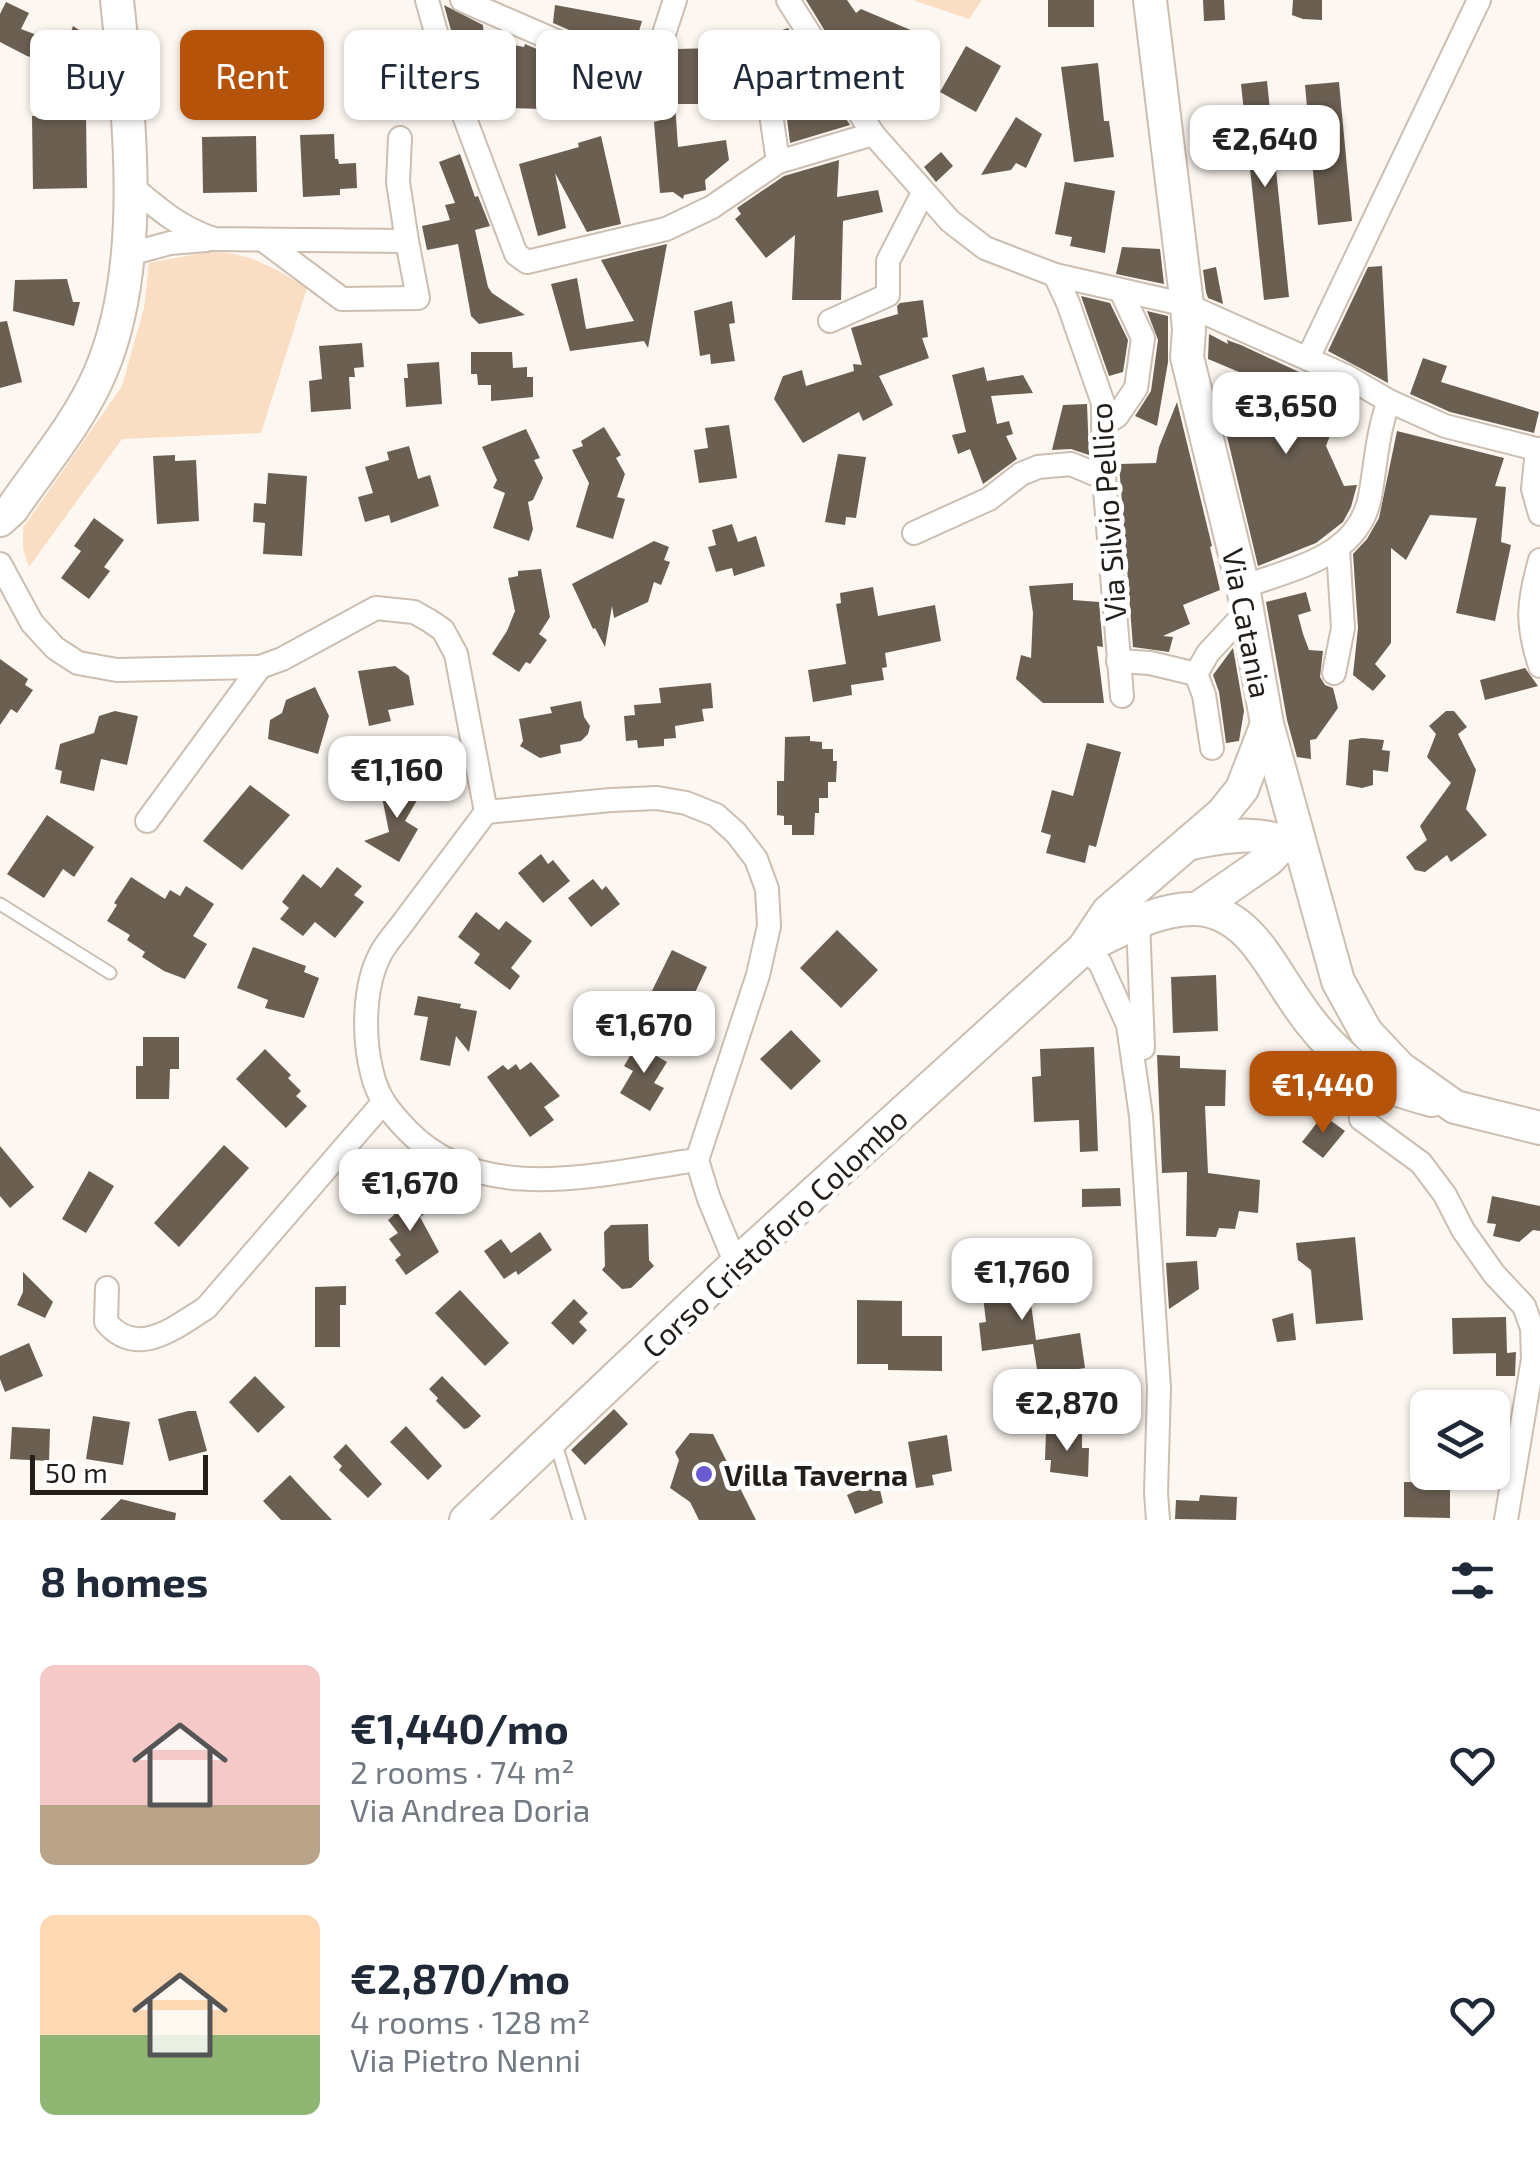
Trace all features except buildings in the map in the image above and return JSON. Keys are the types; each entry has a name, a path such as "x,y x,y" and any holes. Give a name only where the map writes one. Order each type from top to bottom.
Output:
{"street":[{"path":"4,518 78,414 101,372 120,303 130,185 127,96 117,0"},
{"path":"427,0 446,68 516,254 527,262 666,229 712,207 778,162 873,134"},
{"path":"462,0 609,64 630,67 641,67 659,49 675,0"},
{"path":"788,0 807,30"},
{"name":"Via Catania","path":"1150,0 1187,305 1187,357 1245,598 1267,724 1294,842 1338,981 1391,1077"},
{"path":"1308,358 1479,0"},
{"path":"772,120 778,162"},
{"path":"864,120 923,192 985,248 1055,275 1187,305 1308,358 1445,426 1538,450 1533,489 1540,514"},
{"path":"263,240 342,299 418,298 398,182 400,138"},
{"path":"130,185 170,220 214,239"},
{"path":"830,321 888,295 888,261 923,192"},
{"path":"126,255 170,243 214,239 407,240"},
{"name":"Via Silvio Pellico","path":"1055,275 1102,403 1104,478 1122,696"},
{"path":"1103,425 1117,416 1136,388 1143,338 1120,291"},
{"path":"1196,674 1245,598 1348,542 1364,518 1380,425 1389,400"},
{"path":"914,533 989,499 1021,474 1038,467 1071,464 1104,478"},
{"path":"1334,672 1343,628 1338,548"},
{"path":"1540,560 1528,608 1529,633 1540,666"},
{"path":"0,564 32,623 55,648 78,663 117,670 260,667 376,608 414,612 443,630 456,654 486,812 381,953 370,984 366,1028 368,1060 382,1104 434,1154 464,1169 495,1177 550,1180 697,1160"},
{"path":"1118,660 1196,674"},
{"path":"147,822 260,667"},
{"path":"1196,674 1204,695 1212,748"},
{"path":"1084,948 1108,912 1222,814 1242,789 1267,724"},
{"path":"486,812 611,800 657,798 686,803 716,816 736,832 756,859 768,889 769,926 758,975 697,1160 708,1199 736,1264"},
{"path":"1190,843 1233,835 1294,842"},
{"path":"1084,948 1138,921 1197,909 1294,842"},
{"path":"1197,909 1225,916 1249,932 1296,1003 1342,1056 1455,1107 1540,1128"},
{"path":"1138,921 1144,1041 1140,1116"},
{"path":"1084,948 1100,964 1128,1025 1140,1116 1159,1388 1158,1520"},
{"name":"Corso Cristoforo Colombo","path":"466,1520 736,1264 1084,948"},
{"path":"1391,1077 1360,1107 1361,1119 1421,1163 1445,1195 1463,1230 1524,1306 1532,1328 1533,1360 1506,1520"},
{"path":"107,1288 106,1322 116,1334 144,1341 206,1308 382,1104"}],"lane":[{"path":"0,904 110,972"},
{"path":"554,1437 579,1520"}],"shaded area":[{"path":"913,0 982,0 969,19"},
{"path":"208,252 248,258 307,288 261,433 122,439 29,567 23,549 23,528 122,386 144,308 149,263"}],"place":[{"name":"Villa Taverna","path":"704,1474"}]}
